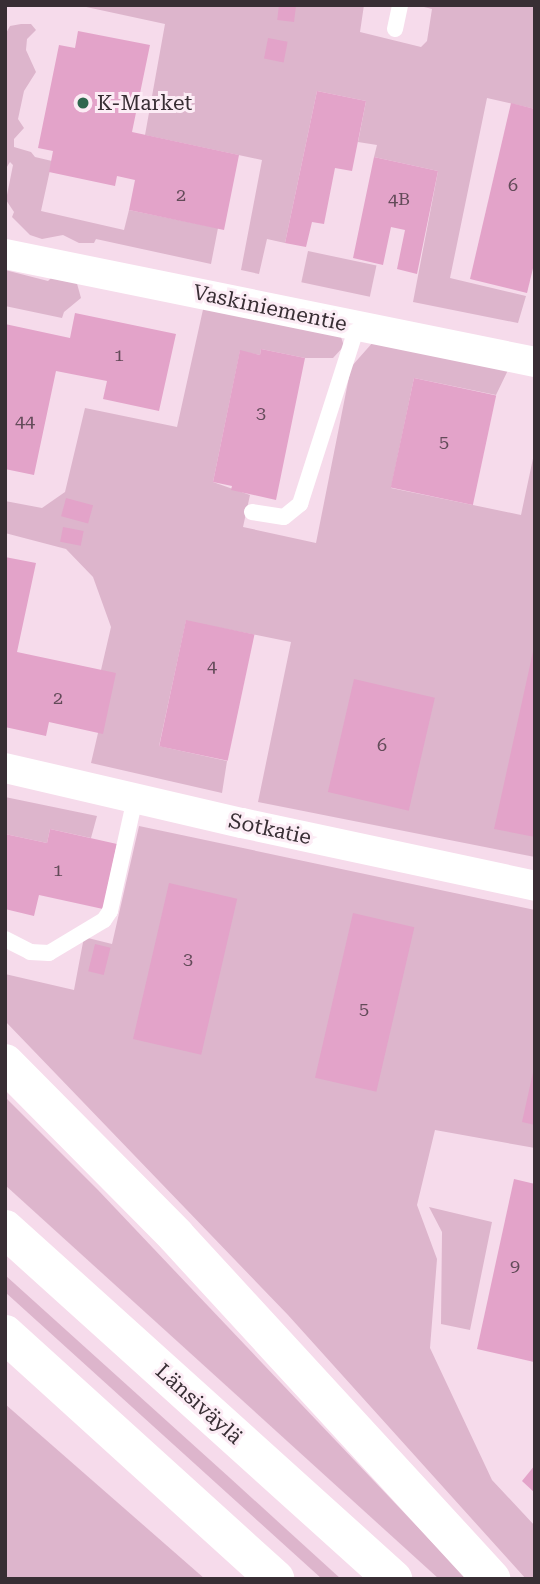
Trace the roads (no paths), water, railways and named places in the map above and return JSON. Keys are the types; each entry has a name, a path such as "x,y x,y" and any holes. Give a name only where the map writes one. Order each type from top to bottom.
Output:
{"highway":[{"path":"5,1063 176,1236 491,1579"},
{"name":"Länsiväylä","path":"5,1229 393,1579"},
{"path":"5,1334 275,1579"}],"street":[{"name":"Vaskiniementie","path":"5,254 535,362"},
{"name":"Sotkatie","path":"5,768 535,886"}],"lane":[{"path":"395,29 400,5"},
{"path":"252,512 284,517 300,504 357,326"},
{"path":"5,939 30,952 48,953 104,920 110,911 135,798"}],"place":[{"name":"K-Market","path":"83,103"}]}
